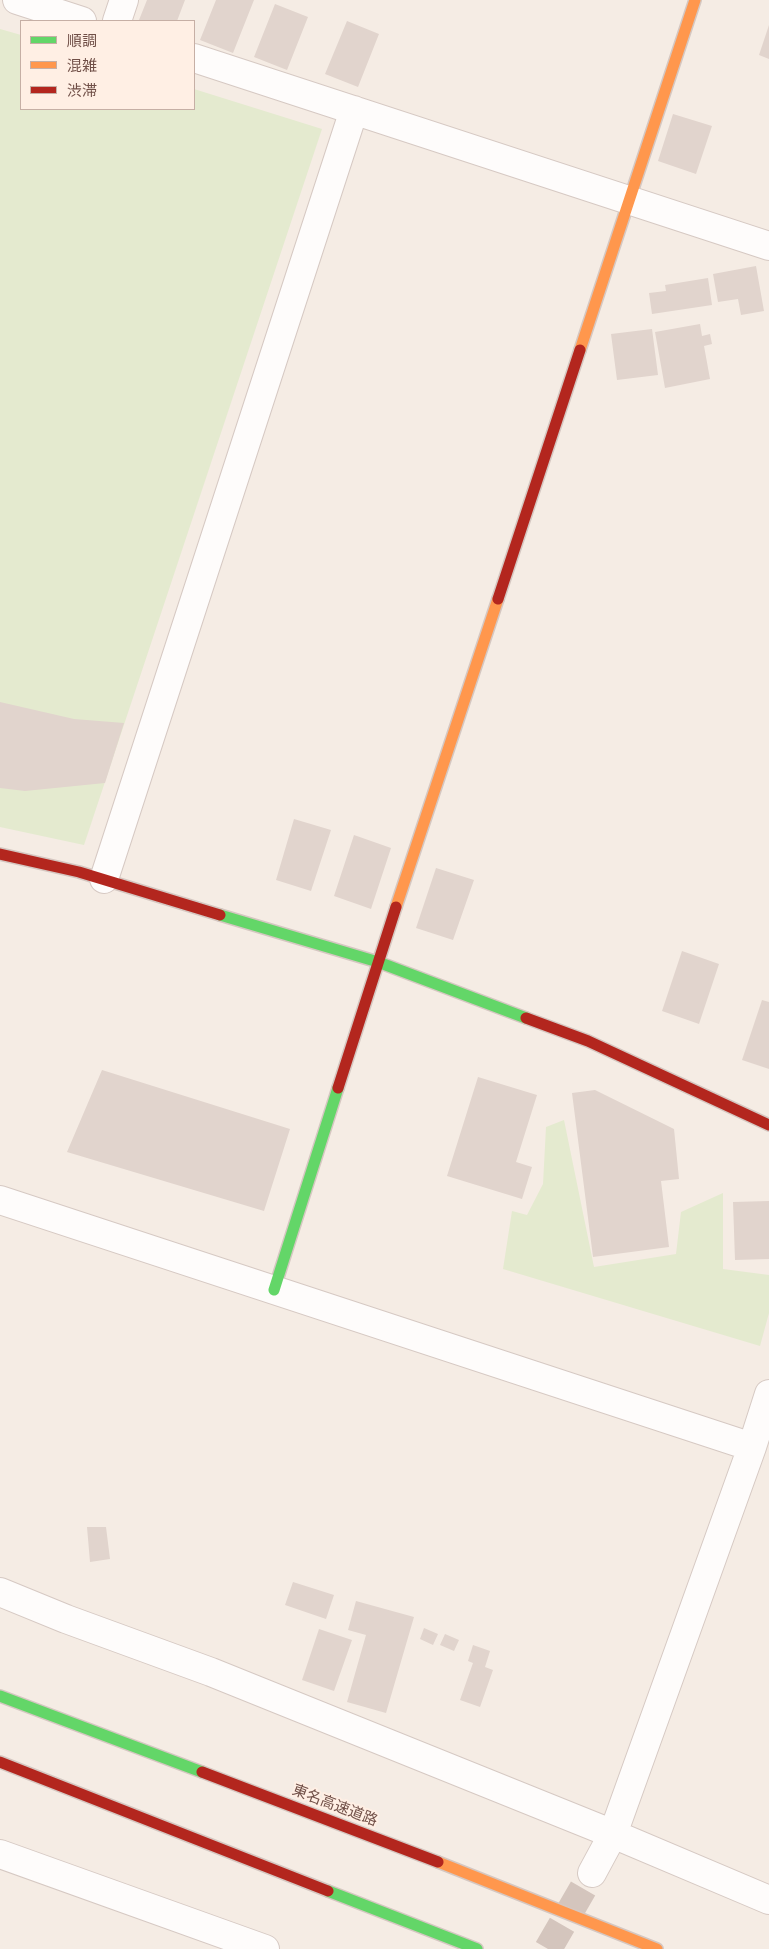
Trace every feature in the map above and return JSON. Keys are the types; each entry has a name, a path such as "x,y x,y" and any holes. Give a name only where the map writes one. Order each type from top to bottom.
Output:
{"main road":[{"path":"274,1290 378,962 695,0"},
{"path":"0,854 104,879 378,962 588,1041 769,1125"},
{"name":"東名高速道路","path":"0,1696 303,1809 657,1949"},
{"path":"0,1762 477,1949"}],"street":[{"path":"17,0 79,20"},
{"path":"117,20 124,0"},
{"path":"195,58 769,246"},
{"path":"104,879 354,110"},
{"path":"0,1200 752,1447"},
{"path":"592,1873 613,1834 752,1447 769,1394"},
{"path":"0,1592 66,1619 212,1672 613,1834 769,1900"},
{"path":"0,1854 265,1949"}],"green space":[{"path":"0,29 20,35 20,110 195,110 195,89 322,129 84,845 0,827"},
{"path":"564,1120 594,1267 676,1254 681,1212 723,1193 723,1269 769,1275 769,1313 760,1346 503,1269 512,1211 527,1215 543,1184 546,1127"}],"building":[{"path":"147,0 185,0 177,20 139,20"},
{"path":"216,0 254,0 233,53 200,40"},
{"path":"275,4 308,17 287,70 254,57"},
{"path":"347,21 379,34 358,87 325,74"},
{"path":"769,25 769,59 759,55"},
{"path":"673,114 712,126 696,174 658,161"},
{"path":"756,266 764,311 741,315 738,299 718,302 713,274"},
{"path":"708,278 712,305 652,314 649,293 666,291 665,285"},
{"path":"700,324 702,336 710,334 712,344 704,346 710,379 665,388 655,332"},
{"path":"652,329 658,375 617,380 611,334"},
{"path":"0,702 74,719 124,723 105,783 25,791 0,788"},
{"path":"294,819 331,830 311,891 276,880"},
{"path":"354,835 391,848 371,909 334,896"},
{"path":"436,868 474,880 453,940 416,928"},
{"path":"682,951 719,964 699,1024 662,1011"},
{"path":"762,1000 769,1002 769,1069 742,1060"},
{"path":"102,1070 290,1129 264,1211 67,1152"},
{"path":"478,1077 537,1095 516,1162 532,1167 522,1199 447,1176"},
{"path":"595,1090 674,1129 679,1179 661,1181 669,1247 593,1257 572,1093"},
{"path":"769,1201 769,1259 735,1260 733,1202"},
{"path":"87,1527 106,1527 110,1559 90,1562"},
{"path":"293,1582 334,1595 326,1619 285,1605"},
{"path":"356,1601 414,1617 386,1713 347,1702 366,1635 348,1630"},
{"path":"424,1628 438,1634 433,1645 420,1639"},
{"path":"319,1629 352,1640 334,1691 302,1680"},
{"path":"445,1634 459,1640 454,1651 440,1645"},
{"path":"473,1645 490,1651 485,1667 493,1670 480,1707 460,1700 473,1663 468,1661"}],"tunnel":[{"path":"548,1949 592,1873"}],"traffic: fast":[{"path":"220,915 378,962 526,1018"},
{"path":"274,1290 338,1088"},
{"path":"0,1696 202,1772"},
{"path":"328,1891 477,1949"}],"traffic: slow":[{"path":"580,350 695,0"},
{"path":"396,907 498,599"},
{"path":"438,1862 657,1949"}],"traffic: jam":[{"path":"498,599 580,350"},
{"path":"0,854 79,872 220,915"},
{"path":"338,1088 396,907"},
{"path":"526,1018 588,1041 769,1125"},
{"path":"0,1762 328,1891"},
{"path":"202,1772 438,1862"}]}
